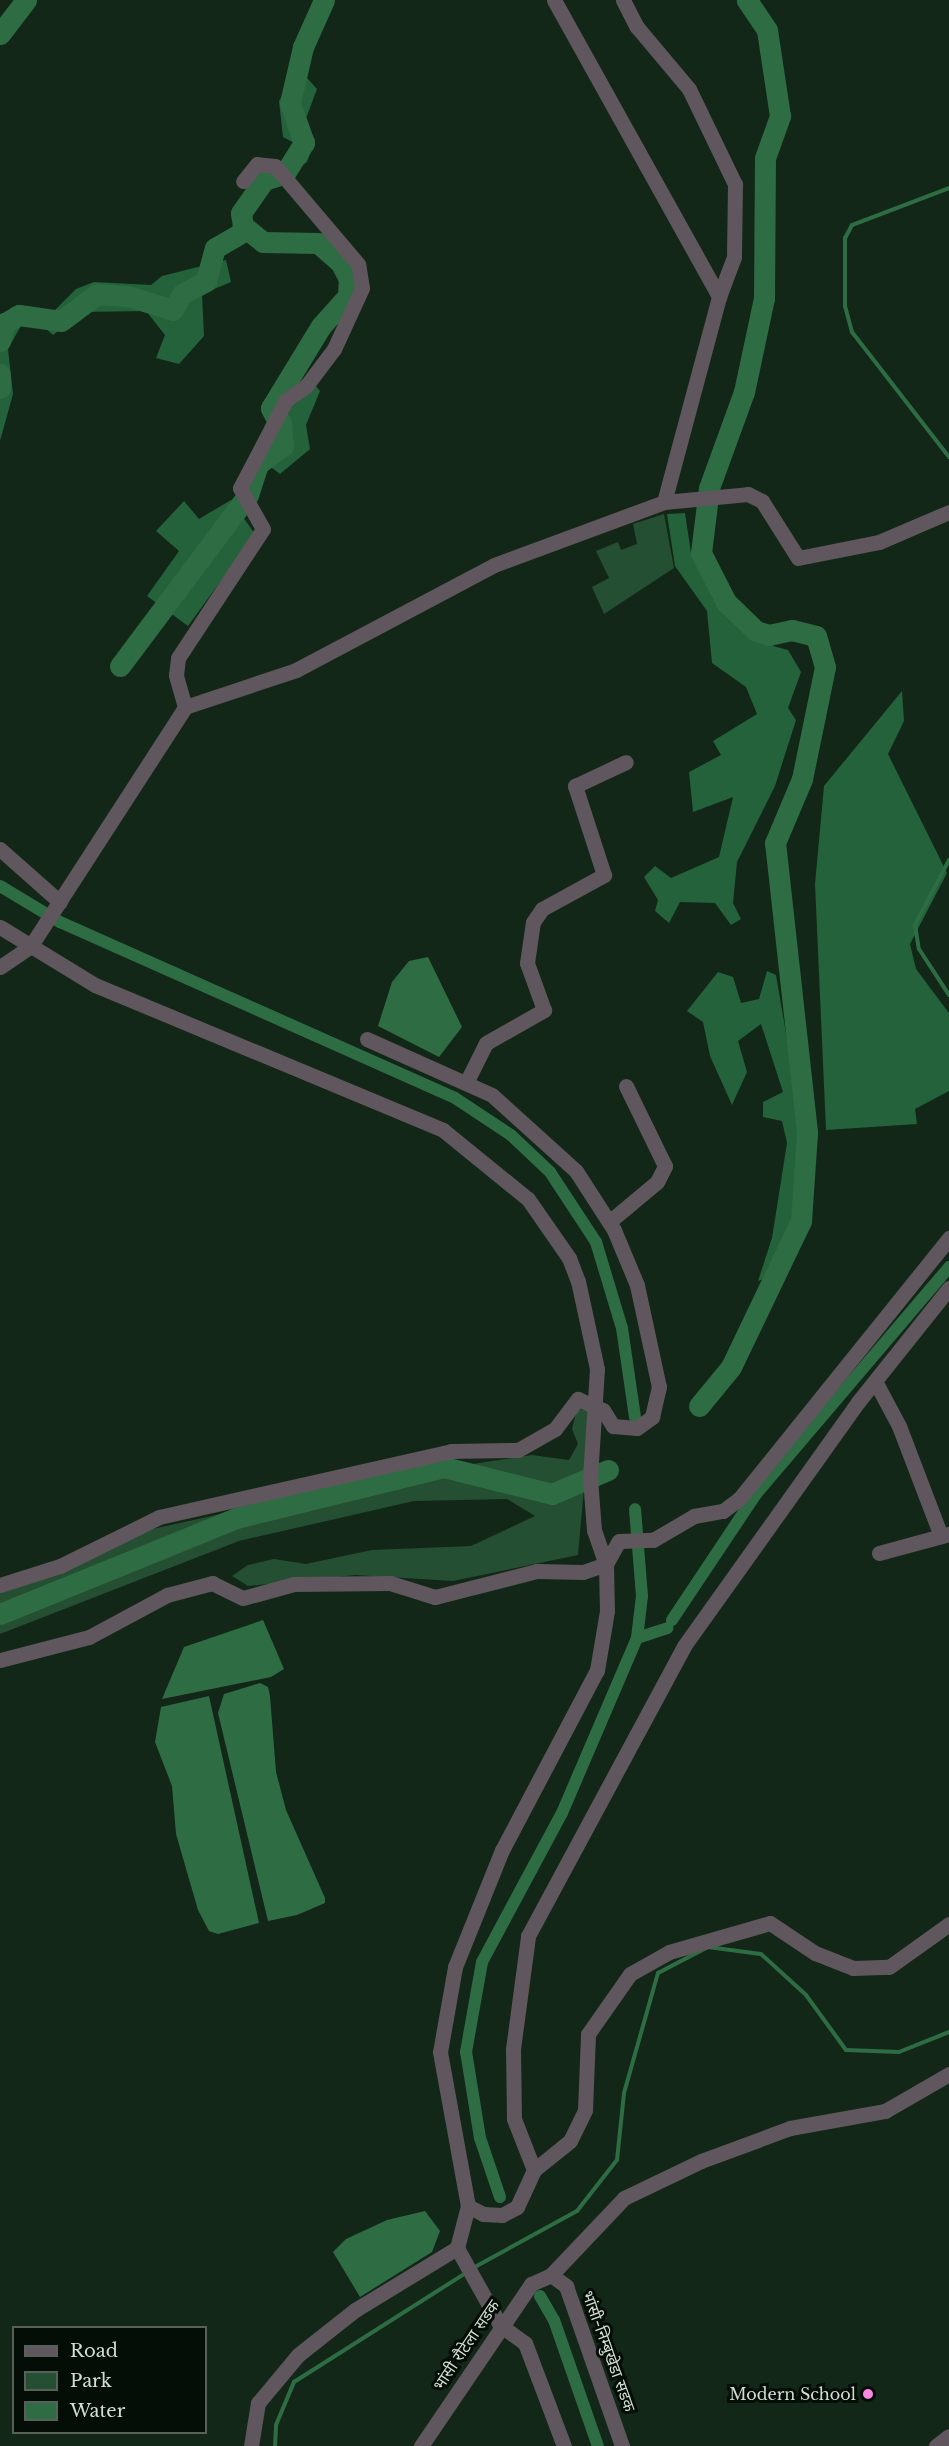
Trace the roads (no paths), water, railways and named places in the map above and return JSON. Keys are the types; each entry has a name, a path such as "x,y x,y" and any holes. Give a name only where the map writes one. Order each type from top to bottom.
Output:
{"street":[{"path":"554,0 719,297"},
{"path":"623,0 637,27 689,89 735,184 734,257 719,297 664,502"},
{"path":"185,707 176,675 178,658 191,632 261,538 260,522 244,500 257,451 286,400 306,386 334,349 362,288 358,264 276,168 257,164 243,181"},
{"path":"0,967 34,942 56,908 63,889 185,707 296,670 494,565 664,502 748,494 762,501 798,558 879,542 949,512"},
{"path":"467,1081 486,1043 544,1010 527,963 533,922 542,909 604,875 575,786 626,762"},
{"path":"0,849 56,908"},
{"path":"0,927 34,942 95,985 443,1130 498,1170 528,1199 569,1258 597,1369 598,1407 590,1478 594,1530 606,1564 608,1611 597,1670 502,1850 455,1967 440,2052 468,2206 457,2248 500,2325 525,2343 564,2446"},
{"path":"0,1585 60,1566 159,1517 451,1451 518,1450 555,1429 578,1399 598,1407 613,1426 637,1428 652,1417 659,1387 647,1318 609,1222 576,1171 537,1131 467,1081 367,1039"},
{"path":"609,1222 657,1182 665,1166 626,1086"},
{"path":"0,1660 89,1637 167,1595 212,1583 243,1598 304,1584 390,1583 435,1597 537,1571 583,1572 606,1564 619,1541 647,1542 694,1516 723,1511 740,1498 949,1238"},
{"path":"534,2170 514,2119 513,2049 528,1936 684,1646 875,1381 949,1288"},
{"path":"875,1381 899,1426 945,1535 879,1553"},
{"path":"468,2206 502,2215 517,2207 534,2170 570,2142 585,2110 588,2034 630,1974 669,1952 770,1923 815,1953 854,1968 889,1967 949,1924"},
{"name":"भांसी रौटेला सडक","path":"421,2446 500,2325 531,2284 551,2275 624,2198 701,2161 790,2128 885,2112 949,2074"},
{"path":"251,2446 258,2403 298,2355 355,2310 457,2248"},
{"name":"भांसी-निम्बुखेडा सडक","path":"551,2275 567,2286 622,2446"},
{"path":"936,2446 949,2436"}],"water":[{"path":"428,957 462,1027 439,1057 378,1026 392,982 409,961"},
{"path":"263,1620 284,1669 271,1677 162,1699 184,1647"},
{"path":"260,1683 268,1687 270,1696 276,1772 286,1810 325,1898 325,1903 297,1915 268,1921 218,1713 224,1694"},
{"path":"209,1696 259,1923 218,1934 209,1931 198,1910 176,1834 172,1786 155,1742 161,1707"},
{"path":"425,2211 440,2231 432,2252 360,2297 333,2252 346,2239 387,2220"}],"waterway":[{"path":"0,34 26,0"},
{"path":"275,416 271,408 321,326 348,296 349,279 341,263 318,243 263,242 243,226 241,213 264,180 285,173 304,143 290,103 303,47 324,0"},
{"path":"699,1406 731,1367 801,1221 807,1132 775,843 802,779 825,667 816,636 792,630 769,635 756,631 726,602 701,553 709,488 744,392 764,298 765,158 780,116 767,30 747,0"},
{"path":"949,188 852,225 845,238 845,306 852,332 949,457"},
{"path":"0,341 5,323 19,315 61,321 97,294 128,296 173,310 182,294 206,281 215,248 246,230"},
{"path":"0,374 0,388"},
{"path":"120,666 248,495 258,464 283,446 281,422"},
{"path":"949,860 915,925 919,949 949,995"},
{"path":"0,886 60,922 455,1098 511,1135 550,1172 596,1242 622,1328 635,1417"},
{"path":"672,1620 756,1494 949,1267"},
{"path":"0,1614 236,1518 444,1467 552,1494 608,1470"},
{"path":"500,2197 480,2138 466,2052 482,1962 562,1813 637,1638 642,1596 635,1509"},
{"path":"637,1638 667,1628"},
{"path":"473,2268 577,2211 617,2160 624,2093 658,1973 708,1947 761,1954 806,1995 846,2050 899,2052 949,2032"},
{"path":"275,2446 276,2425 294,2382 467,2272"},
{"path":"540,2296 554,2320 598,2446"}],"place":[{"name":"Modern School","path":"868,2394"}]}
